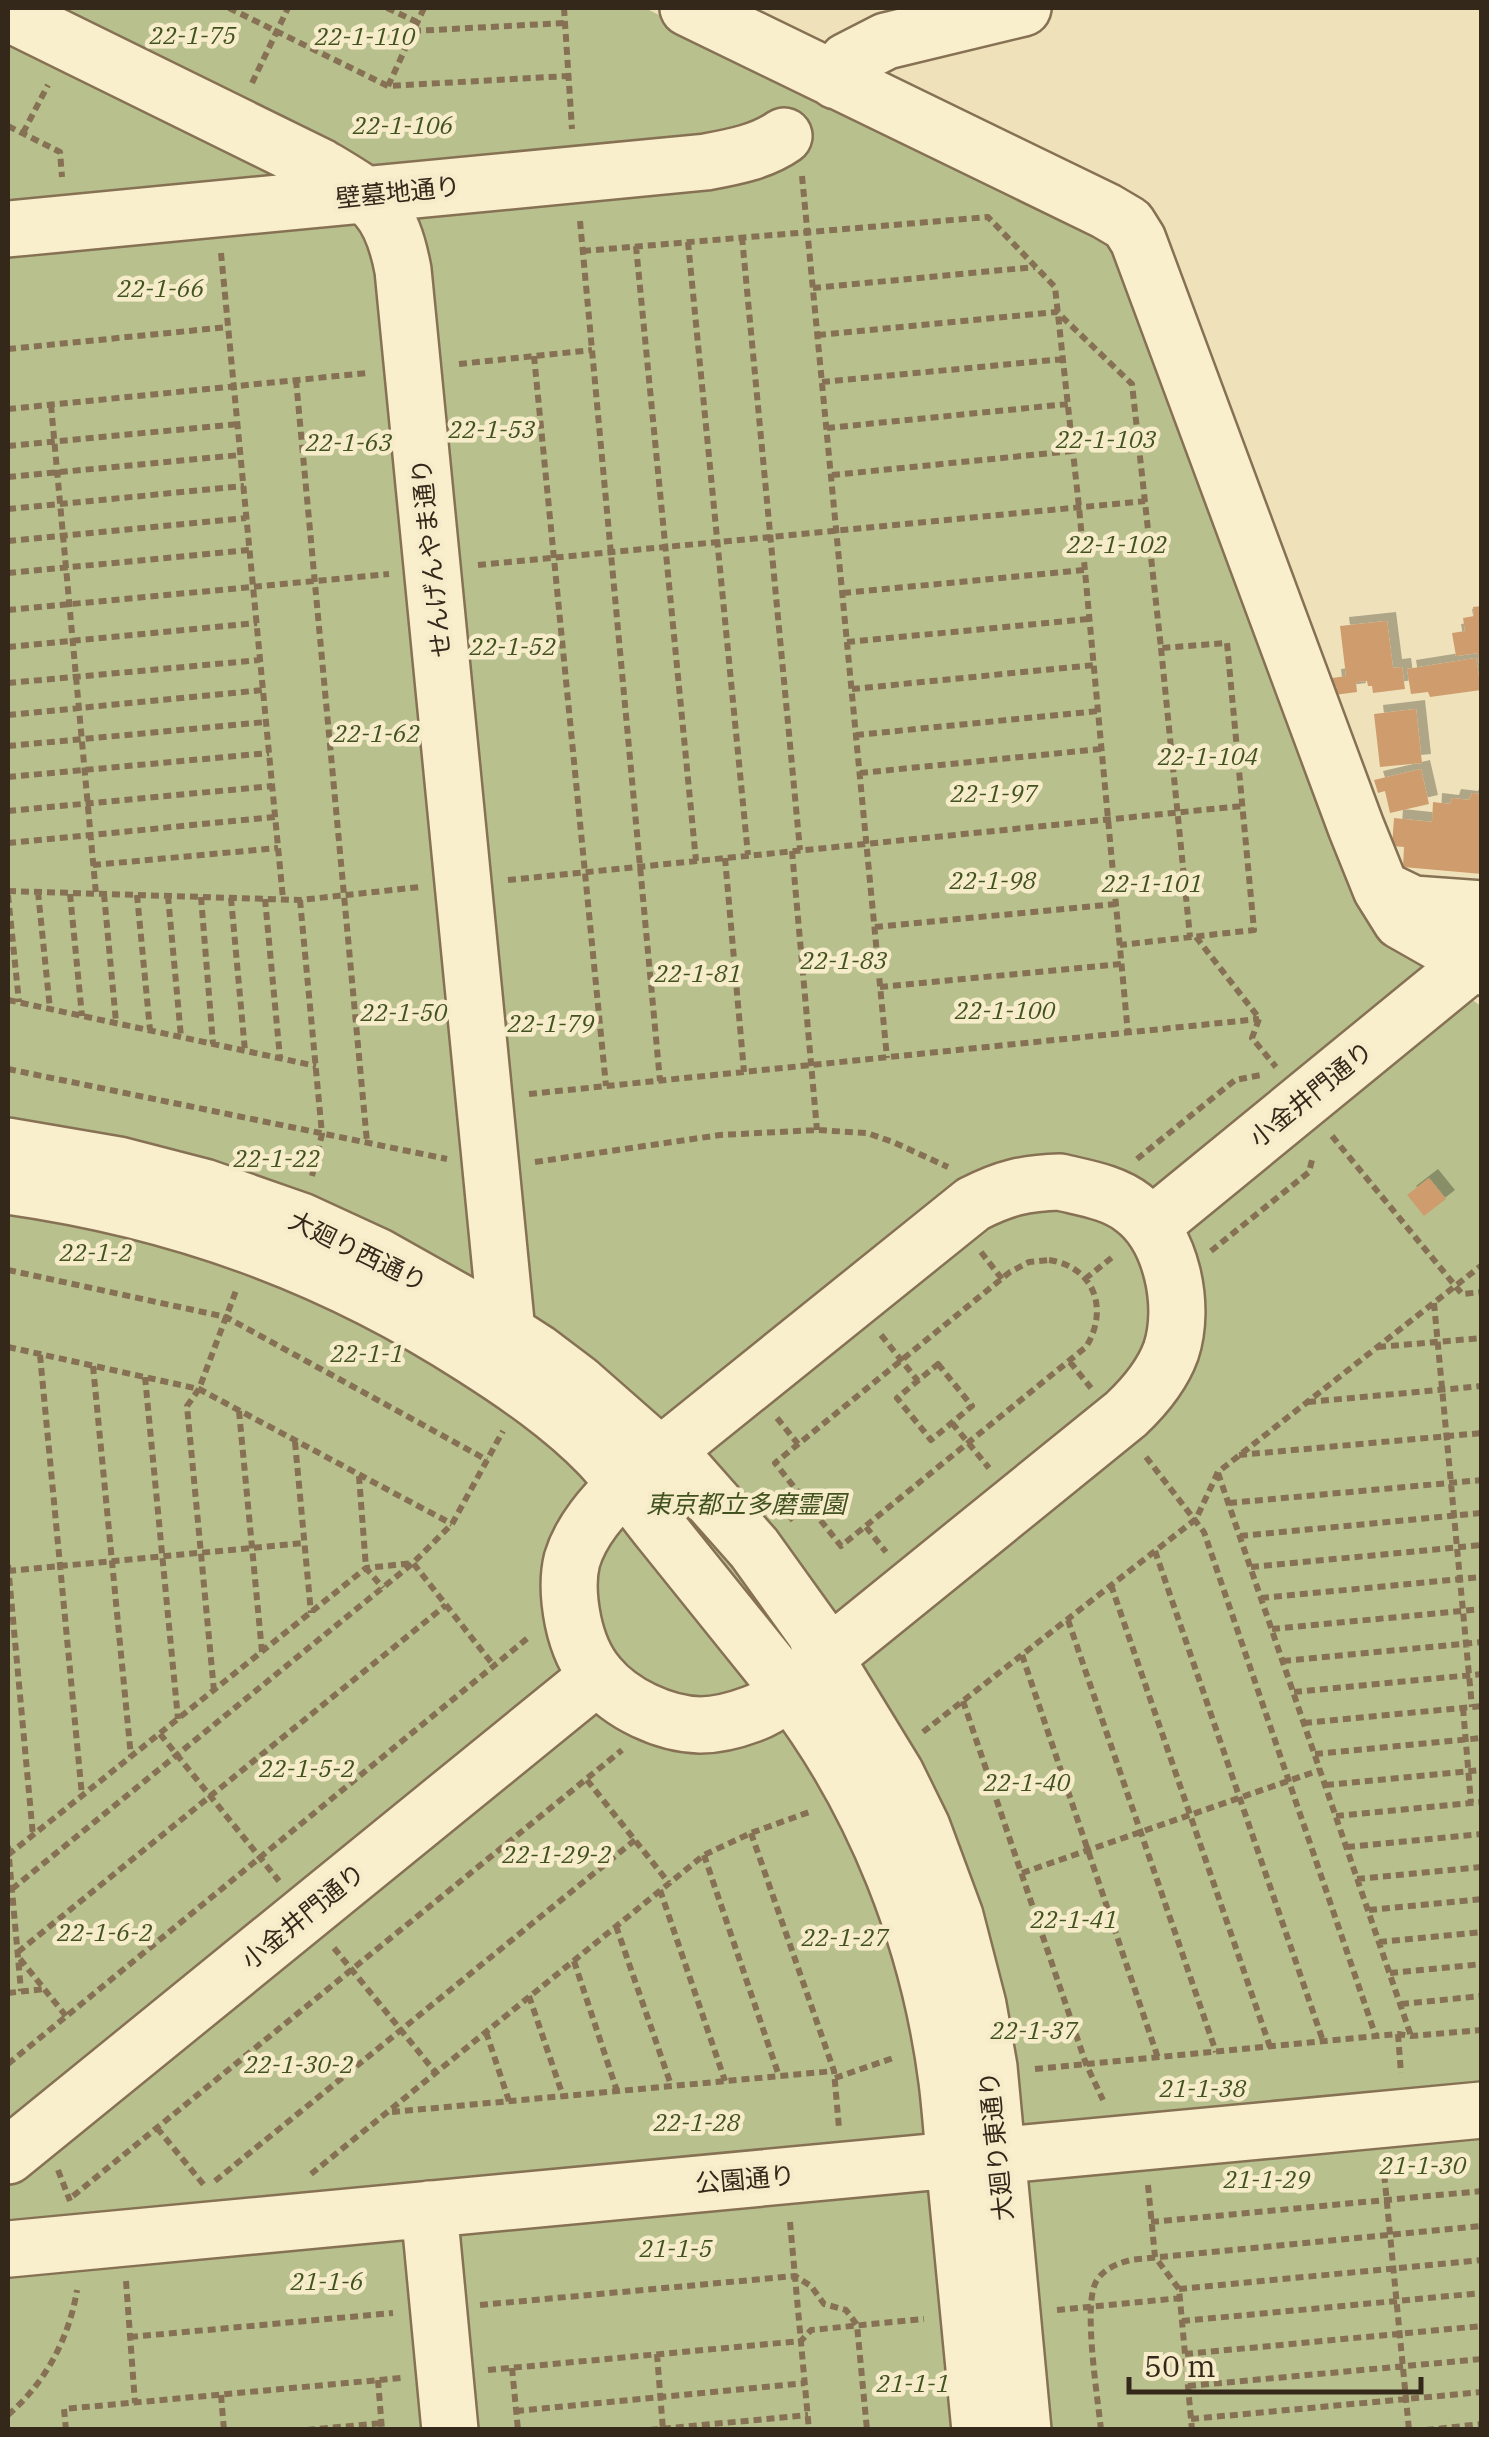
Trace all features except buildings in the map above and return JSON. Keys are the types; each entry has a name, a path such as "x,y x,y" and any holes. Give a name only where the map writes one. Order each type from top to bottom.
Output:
{"street":[{"path":"836,81 848,61 886,41 1023,8"},
{"path":"695,9 1128,224 1138,240 1381,889 1413,904 1479,948"},
{"name":"せんげんやま通り","path":"8,13 320,167 367,195 388,218 398,242 429,367 475,1164 497,1348"},
{"name":"壁墓地通り","path":"8,230 724,159 784,136"},
{"name":"小金井門通り","path":"1137,1237 1479,948"},
{"name":"大廻り西通り","path":"8,1146 115,1184 204,1229 253,1245 406,1316 497,1348"},
{"path":"1060,1182 1134,1208 1137,1237 1166,1252 1174,1286 1177,1320 1171,1350 1158,1378 1143,1398 1108,1410 807,1674 757,1712 701,1725 666,1720 628,1702 598,1676 577,1641 568,1600 572,1561 584,1532 602,1506 973,1204 981,1218 1028,1183 1060,1182"},
{"name":"大廻り西通り","path":"8,1186 63,1194 115,1184 222,1192 301,1221 404,1270 497,1348 602,1458 642,1470"},
{"path":"642,1470 684,1468 754,1548 815,1634 807,1674"},
{"path":"642,1470 706,1588 807,1674"},
{"path":"706,1588 754,1548"},
{"name":"大廻り東通り","path":"807,1674 875,1738 902,1838 944,1882 967,1956 989,2067 976,2158 980,2430"},
{"name":"小金井門通り","path":"29,2156 598,1676"},
{"name":"公園通り","path":"8,2245 976,2158 1127,2156 1482,2110"},
{"name":"大廻り東通り","path":"976,2158 1024,2430"},
{"path":"429,2209 450,2430"},
{"path":"8,2245 8,2282"}],"path":[{"path":"229,8 388,86 568,76"},
{"path":"246,94 288,8"},
{"path":"388,8 417,22"},
{"path":"388,86 424,8"},
{"path":"564,8 575,174 660,1081"},
{"path":"413,30 565,22"},
{"path":"23,134 52,76"},
{"path":"10,128 60,152 66,224"},
{"path":"784,136 802,170 888,1058"},
{"path":"217,209 283,899"},
{"path":"583,251 988,217 1055,287 1128,1034"},
{"path":"742,237 771,536 817,1130"},
{"path":"688,242 748,855"},
{"path":"636,246 696,861"},
{"path":"813,288 1036,266"},
{"path":"818,334 1057,312 1132,384 1193,937 1260,1020"},
{"path":"8,349 228,327"},
{"path":"8,409 592,350"},
{"path":"534,356 606,1086"},
{"path":"822,382 1063,358"},
{"path":"296,380 366,1142"},
{"path":"827,428 1068,404"},
{"path":"51,405 84,770 116,1023"},
{"path":"8,446 238,424"},
{"path":"832,474 1072,451"},
{"path":"8,477 240,455"},
{"path":"8,509 244,486"},
{"path":"463,566 1145,501"},
{"path":"8,541 246,518"},
{"path":"8,573 250,550"},
{"path":"843,594 1084,570"},
{"path":"8,610 402,572"},
{"path":"847,642 1089,619"},
{"path":"8,647 257,622"},
{"path":"1120,944 1254,930 1227,643 1161,648"},
{"path":"8,683 260,660"},
{"path":"852,689 1094,665"},
{"path":"8,715 263,690"},
{"path":"856,734 1098,711"},
{"path":"8,746 266,722"},
{"path":"860,773 1102,750"},
{"path":"8,778 269,753"},
{"path":"8,811 272,786"},
{"path":"494,881 1242,806"},
{"path":"8,843 275,817"},
{"path":"94,865 278,848"},
{"path":"725,858 744,1072"},
{"path":"19,1002 8,893 300,900 432,886"},
{"path":"38,892 50,1009"},
{"path":"70,894 82,1016"},
{"path":"138,895 150,1030"},
{"path":"168,896 181,1037"},
{"path":"201,897 214,1044"},
{"path":"231,898 245,1051"},
{"path":"265,898 280,1058"},
{"path":"300,900 322,1134 301,1221"},
{"path":"875,927 1116,904"},
{"path":"880,987 1121,964"},
{"path":"8,1000 316,1066"},
{"path":"515,1095 1260,1020"},
{"path":"1260,1020 1252,1038 1276,1067"},
{"path":"8,1069 475,1164 720,1135 817,1130 867,1133 948,1168 981,1218 1002,1278"},
{"path":"1235,1080 1268,1074"},
{"path":"1330,1133 1462,1294 1482,1292"},
{"path":"1085,1279 1137,1237"},
{"path":"214,1691 187,1406 200,1389 253,1245"},
{"path":"1049,1260 1069,1266 1085,1279 1095,1297 1098,1318 1091,1338 1070,1362 841,1546 774,1464 1019,1266 1049,1260"},
{"path":"921,1734 1196,1519 1218,1472 1482,1265"},
{"path":"8,1270 226,1317 487,1460 452,1524 413,1564 12,1889"},
{"path":"1304,1723 1477,1706 1466,1643 1434,1302"},
{"path":"871,1322 918,1381"},
{"path":"1377,1347 1482,1338"},
{"path":"8,1348 200,1389 452,1524"},
{"path":"40,1355 82,1796"},
{"path":"1070,1362 1204,1532 1376,2037"},
{"path":"938,1364 972,1406 952,1422 931,1440 897,1398 938,1364"},
{"path":"94,1366 131,1757"},
{"path":"146,1377 178,1719"},
{"path":"1306,1402 1482,1386"},
{"path":"768,1406 798,1444"},
{"path":"239,1410 262,1652"},
{"path":"952,1422 999,1481"},
{"path":"1238,1456 1482,1432"},
{"path":"295,1441 310,1613"},
{"path":"1218,1472 1411,2036"},
{"path":"358,1475 366,1568 383,1588"},
{"path":"1229,1503 1482,1480"},
{"path":"1240,1536 1482,1513"},
{"path":"866,1527 896,1565"},
{"path":"33,1836 8,1569 304,1543"},
{"path":"1251,1567 1482,1545"},
{"path":"1155,1551 1323,2042"},
{"path":"8,1856 366,1568 413,1564"},
{"path":"413,1564 494,1666"},
{"path":"1262,1598 1482,1577"},
{"path":"1111,1585 1270,2047"},
{"path":"18,1954 446,1606"},
{"path":"1272,1629 1482,1609"},
{"path":"1068,1620 1216,2052"},
{"path":"8,2064 539,1630"},
{"path":"1283,1661 1482,1642"},
{"path":"1022,1655 1158,2058"},
{"path":"1293,1692 1482,1674"},
{"path":"963,1700 1086,2064 1151,2222 1155,2257 1179,2289 1192,2430"},
{"path":"1462,1708 1471,1804"},
{"path":"160,1734 261,1858"},
{"path":"1315,1754 1482,1738"},
{"path":"29,2156 71,2203 157,2128 631,1743"},
{"path":"1022,1872 1320,1770"},
{"path":"1326,1785 1482,1770"},
{"path":"586,1780 669,1883"},
{"path":"1336,1816 1481,1803"},
{"path":"287,2222 284,2196 704,1855 816,1810"},
{"path":"752,1834 834,2074 843,2170"},
{"path":"1347,1847 1482,1834"},
{"path":"157,2128 206,2188 635,1840"},
{"path":"8,1846 22,1991"},
{"path":"704,1855 778,2076"},
{"path":"1358,1879 1482,1867"},
{"path":"660,1890 725,2081"},
{"path":"1369,1910 1482,1900"},
{"path":"616,1926 672,2086"},
{"path":"1379,1942 1482,1932"},
{"path":"18,1954 66,2016"},
{"path":"574,1961 617,2091"},
{"path":"1390,1973 1482,1964"},
{"path":"352,1970 436,2072"},
{"path":"8,1993 44,1988"},
{"path":"530,1996 563,2096"},
{"path":"1400,2004 1482,1996"},
{"path":"1033,2070 1398,2034 1482,2030"},
{"path":"486,2032 509,2101"},
{"path":"388,2112 834,2074 904,2054"},
{"path":"1383,2154 1408,2430"},
{"path":"1151,2222 1482,2192"},
{"path":"1101,2430 1090,2307 1095,2282 1110,2267 1155,2257 1482,2226"},
{"path":"1179,2289 1482,2260"},
{"path":"125,2271 135,2403"},
{"path":"809,2430 795,2276 811,2286 824,2304 846,2310 857,2326 867,2430"},
{"path":"8,2415 44,2376 61,2345 73,2312 79,2277"},
{"path":"1182,2321 1482,2293"},
{"path":"1055,2310 1180,2298"},
{"path":"801,2341 811,2330 927,2319"},
{"path":"1185,2354 1482,2326"},
{"path":"656,2354 663,2429"},
{"path":"1188,2386 1482,2359"},
{"path":"512,2368 518,2430"},
{"path":"307,2430 382,2426 378,2380"},
{"path":"516,2410 805,2383"},
{"path":"1191,2419 1482,2392"},
{"path":"221,2395 224,2430"},
{"path":"64,2410 66,2430"},
{"path":"650,2430 808,2415"},
{"path":"1426,2430 1482,2424"}],"green space":[{"name":"東京都立多磨霊園","path":"8,8 645,8 1106,229 1377,934 1481,1006 1481,2429 8,2429"}],"park label":[{"name":"22-1-75","path":"193,35"},
{"name":"22-1-110","path":"365,36"},
{"name":"22-1-106","path":"403,125"},
{"name":"22-1-66","path":"161,288"},
{"name":"22-1-53","path":"492,429"},
{"name":"22-1-103","path":"1106,439"},
{"name":"22-1-63","path":"349,442"},
{"name":"22-1-102","path":"1117,544"},
{"name":"22-1-52","path":"513,646"},
{"name":"22-1-62","path":"377,733"},
{"name":"22-1-104","path":"1208,756"},
{"name":"22-1-97","path":"994,793"},
{"name":"22-1-98","path":"993,880"},
{"name":"22-1-101","path":"1152,883"},
{"name":"22-1-83","path":"844,960"},
{"name":"22-1-81","path":"698,973"},
{"name":"22-1-100","path":"1005,1010"},
{"name":"22-1-50","path":"404,1012"},
{"name":"22-1-79","path":"551,1023"},
{"name":"22-1-22","path":"277,1158"},
{"name":"22-1-2","path":"96,1252"},
{"name":"22-1-1","path":"367,1353"},
{"name":"22-1-5-2","path":"307,1768"},
{"name":"22-1-40","path":"1027,1782"},
{"name":"22-1-29-2","path":"557,1854"},
{"name":"22-1-41","path":"1074,1919"},
{"name":"22-1-6-2","path":"105,1932"},
{"name":"22-1-27","path":"845,1937"},
{"name":"22-1-37","path":"1034,2030"},
{"name":"22-1-30-2","path":"299,2064"},
{"name":"21-1-38","path":"1203,2088"},
{"name":"22-1-28","path":"697,2122"},
{"name":"21-1-30","path":"1423,2165"},
{"name":"21-1-29","path":"1267,2179"},
{"name":"21-1-5","path":"676,2248"},
{"name":"21-1-6","path":"327,2281"},
{"name":"21-1-1","path":"913,2383"}]}
